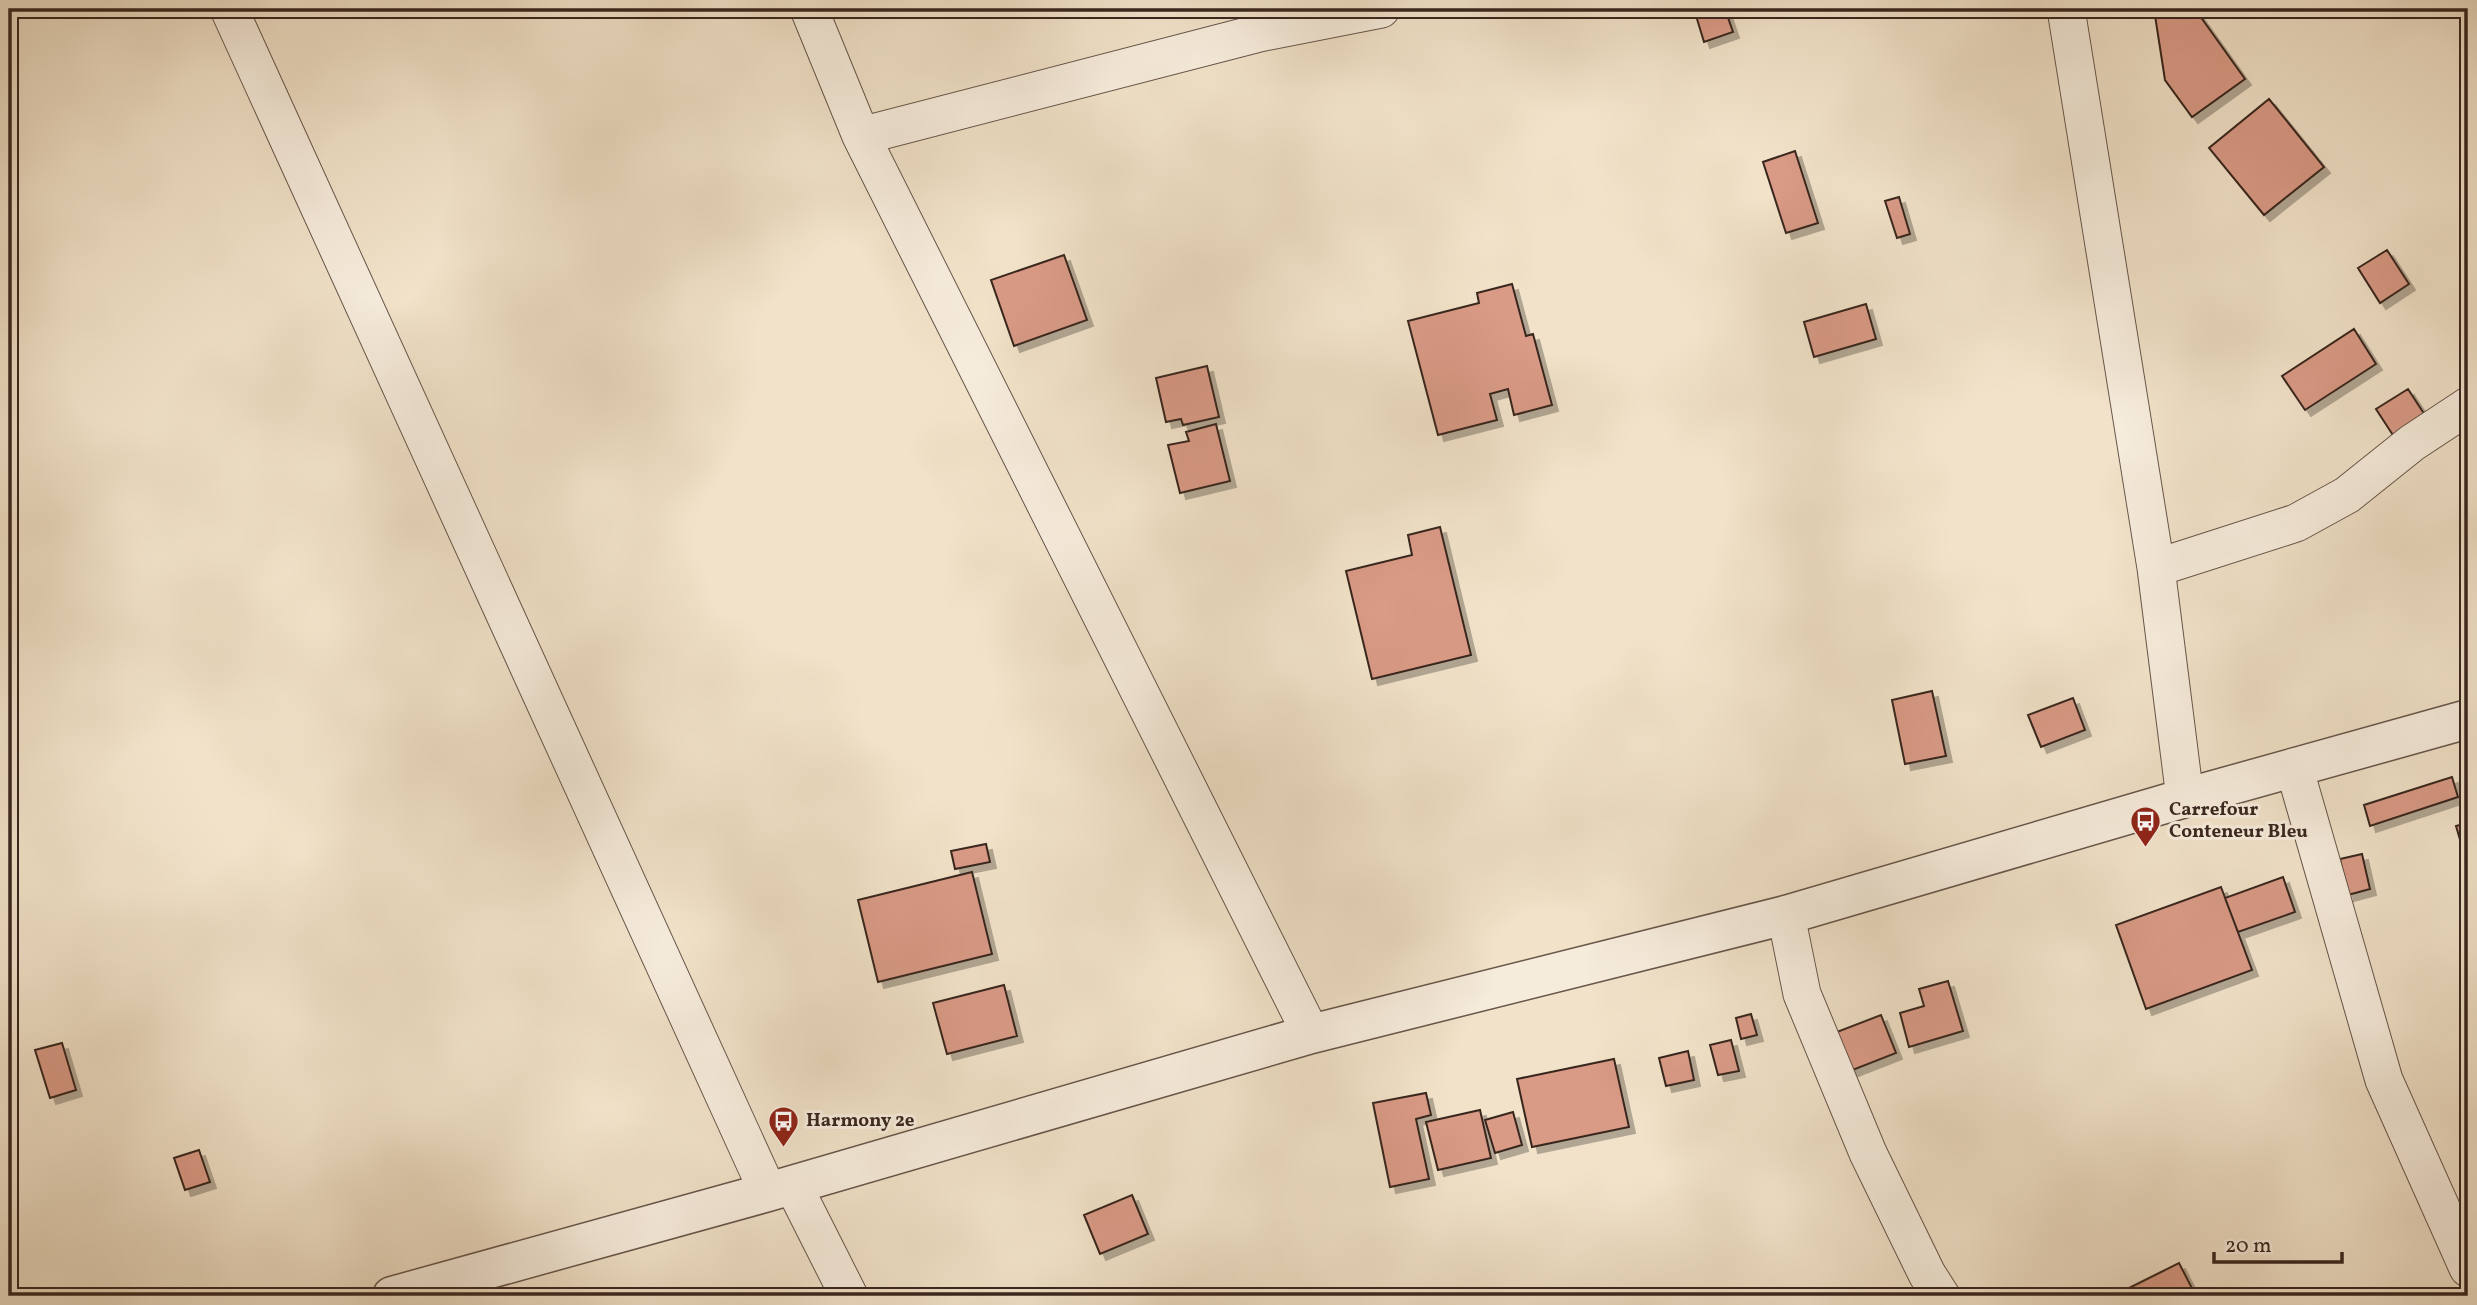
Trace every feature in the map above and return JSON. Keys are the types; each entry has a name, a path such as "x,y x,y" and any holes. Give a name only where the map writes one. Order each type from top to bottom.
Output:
{"street":[{"path":"229,9 780,1188 849,1296"},
{"path":"810,9 861,136 1311,1034"},
{"path":"861,136 1252,21 1381,9"},
{"path":"2066,9 2156,568 2185,798"},
{"path":"2156,568 2296,523 2347,495 2412,443 2468,406"},
{"path":"392,1296 780,1188 1311,1034 1786,915 2185,798 2468,719"},
{"path":"2294,767 2384,1080 2468,1268"},
{"path":"1786,915 1802,994 1868,1153 1927,1274 1941,1296"}],"building":[{"path":"1694,9 1725,9 1733,32 1704,42"},
{"path":"2154,9 2195,9 2245,79 2192,117 2165,80"},
{"path":"2269,99 2324,167 2264,215 2209,148"},
{"path":"1795,151 1818,223 1786,233 1763,162"},
{"path":"1899,197 1910,234 1897,238 1885,201"},
{"path":"2387,250 2409,284 2380,303 2358,268"},
{"path":"1064,255 1087,320 1014,346 991,280"},
{"path":"1512,284 1526,336 1533,334 1552,405 1514,415 1508,389 1490,394 1497,420 1438,435 1408,321 1479,303 1477,293"},
{"path":"1866,304 1876,339 1814,357 1804,322"},
{"path":"2354,329 2376,364 2305,410 2282,376"},
{"path":"1207,366 1219,417 1183,425 1181,419 1166,422 1156,378"},
{"path":"2408,389 2432,426 2400,446 2376,409"},
{"path":"1216,424 1230,481 1180,493 1168,445 1189,441 1186,432"},
{"path":"1440,527 1471,655 1372,679 1346,571 1412,555 1408,535"},
{"path":"1932,691 1946,756 1905,764 1892,700"},
{"path":"2073,698 2085,730 2041,747 2028,715"},
{"path":"2452,777 2458,797 2370,826 2364,805"},
{"path":"2468,823 2468,867 2456,826"},
{"path":"986,844 990,862 955,869 951,851"},
{"path":"2362,854 2370,889 2348,895 2340,859"},
{"path":"972,872 992,954 878,982 858,900"},
{"path":"2283,877 2295,912 2238,932 2225,898"},
{"path":"2221,887 2252,970 2146,1009 2116,925"},
{"path":"1948,981 1963,1031 1909,1047 1900,1013 1924,1006 1919,989"},
{"path":"1004,985 1017,1036 947,1054 933,1003"},
{"path":"1751,1014 1757,1035 1741,1039 1736,1018"},
{"path":"1881,1015 1896,1053 1845,1073 1829,1035"},
{"path":"1731,1040 1739,1071 1718,1075 1710,1045"},
{"path":"62,1043 76,1090 50,1098 35,1050"},
{"path":"1688,1051 1694,1080 1666,1086 1659,1058"},
{"path":"1614,1059 1629,1127 1532,1147 1517,1079"},
{"path":"1426,1093 1431,1115 1416,1119 1429,1179 1390,1187 1373,1103"},
{"path":"1480,1110 1491,1158 1438,1170 1426,1122"},
{"path":"1513,1112 1522,1145 1495,1153 1485,1120"},
{"path":"199,1150 210,1182 185,1190 174,1158"},
{"path":"1132,1195 1148,1234 1100,1254 1084,1215"},
{"path":"2179,1263 2196,1296 2113,1296"}],"place":[{"name":"Carrefour Conteneur Bleu","path":"2146,848"},
{"name":"Harmony 2e","path":"783,1148"}]}
